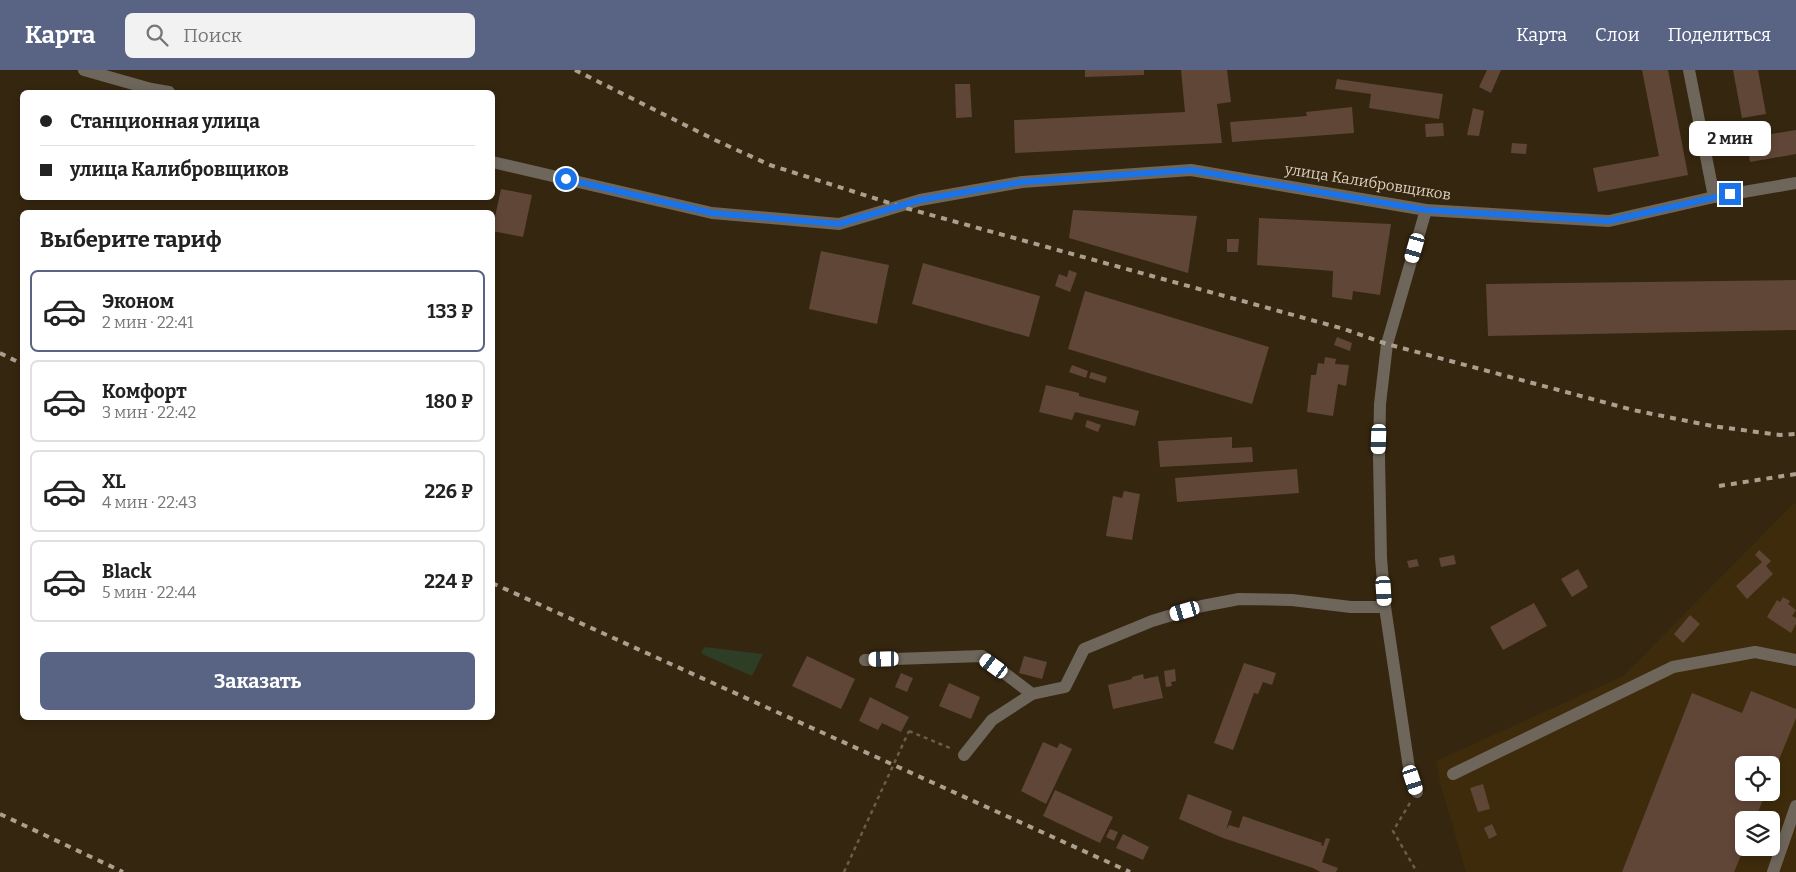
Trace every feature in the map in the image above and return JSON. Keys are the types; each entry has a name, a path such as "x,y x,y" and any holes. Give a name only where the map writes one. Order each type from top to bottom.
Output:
{"street":[{"path":"84,70 157,90"},
{"path":"1690,70 1714,197"},
{"name":"улица Калибровщиков","path":"495,163 712,213 839,224 920,200 1022,182 1191,170 1426,210 1609,221 1714,197 1796,182"},
{"path":"1417,792 1409,768 1385,608 1379,471 1381,394 1387,344 1426,210"},
{"path":"964,755 992,720 1032,694 1065,687 1084,649 1152,621 1202,606 1239,598 1292,600 1351,607 1385,608"},
{"path":"1453,774 1673,667 1756,652 1796,660"},
{"path":"865,660 982,656 1032,694"},
{"path":"1773,872 1796,806"}],"path":[{"path":"844,872 909,731 950,748"},
{"path":"1417,792 1393,832 1418,872"}],"shaded area":[{"path":"1796,503 1796,872 1466,872 1440,783 1436,761 1623,676"}],"green space":[{"path":"705,647 763,654 752,676 704,655 701,652"}],"building":[{"path":"1085,70 1144,70 1144,75 1085,77"},
{"path":"1181,70 1227,70 1231,102 1217,104 1222,143 1015,153 1014,120 1185,112"},
{"path":"1487,70 1501,70 1491,93 1479,87"},
{"path":"1642,70 1668,70 1688,175 1598,192 1593,168 1659,156"},
{"path":"1733,70 1758,70 1766,114 1742,118"},
{"path":"1337,79 1443,94 1439,119 1369,108 1371,94 1335,89"},
{"path":"955,84 970,84 972,117 956,118"},
{"path":"1352,107 1354,133 1232,142 1230,122 1307,116 1306,112"},
{"path":"1473,108 1484,111 1479,136 1467,135"},
{"path":"1443,123 1444,136 1426,137 1425,124"},
{"path":"1796,130 1796,154 1750,162 1746,138"},
{"path":"1512,143 1527,144 1526,154 1511,153"},
{"path":"501,189 532,195 523,237 495,232 495,217"},
{"path":"1073,210 1197,216 1188,273 1069,238"},
{"path":"1259,218 1391,224 1380,295 1353,291 1352,300 1332,297 1333,271 1257,265"},
{"path":"1227,239 1239,239 1238,252 1227,252"},
{"path":"821,251 889,265 877,324 809,309"},
{"path":"923,263 1040,296 1029,337 912,304"},
{"path":"1069,270 1077,273 1070,292 1055,286 1059,274 1067,277"},
{"path":"1796,280 1796,330 1488,336 1486,284"},
{"path":"1085,291 1269,347 1252,404 1068,349"},
{"path":"1337,337 1352,343 1350,351 1334,345"},
{"path":"1325,357 1336,359 1335,364 1349,365 1346,386 1338,384 1333,416 1307,412 1311,375 1316,375 1318,363 1324,364"},
{"path":"1072,365 1088,371 1086,378 1069,372"},
{"path":"1091,372 1107,377 1105,383 1089,378"},
{"path":"1046,385 1079,393 1079,396 1139,411 1135,426 1075,412 1072,420 1039,412"},
{"path":"1087,420 1101,425 1098,432 1085,427"},
{"path":"1232,437 1232,448 1252,447 1253,462 1160,467 1158,441"},
{"path":"1297,469 1299,493 1177,502 1175,478"},
{"path":"1124,491 1140,494 1132,540 1106,536 1113,496 1122,498"},
{"path":"1759,550 1771,561 1766,566 1773,574 1747,599 1736,586 1762,562 1755,555"},
{"path":"1454,555 1456,564 1441,567 1439,558"},
{"path":"1417,559 1419,566 1409,568 1407,561"},
{"path":"1578,569 1588,587 1572,597 1561,579"},
{"path":"1783,597 1790,601 1788,604 1796,610 1792,616 1796,618 1796,624 1791,633 1767,617 1777,600 1780,602"},
{"path":"1534,603 1547,626 1503,650 1490,627"},
{"path":"1690,615 1700,624 1683,643 1674,634"},
{"path":"807,656 855,679 841,709 792,686"},
{"path":"1024,656 1047,662 1042,679 1019,673"},
{"path":"1244,663 1276,673 1272,685 1263,682 1258,694 1254,693 1233,750 1214,743"},
{"path":"1175,669 1176,681 1171,682 1172,686 1166,687 1164,671"},
{"path":"901,673 913,678 907,692 895,687"},
{"path":"1143,674 1144,679 1158,676 1163,698 1113,709 1108,685"},
{"path":"949,683 980,697 971,719 939,706"},
{"path":"1751,691 1796,709 1796,718 1780,757 1735,756 1735,801 1762,801 1759,811 1735,811 1735,856 1741,856 1734,872 1622,872 1692,693 1742,713"},
{"path":"870,697 909,717 901,732 882,723 878,730 859,721"},
{"path":"1043,742 1057,748 1060,743 1072,749 1046,804 1021,791"},
{"path":"1483,784 1490,809 1478,812 1470,788"},
{"path":"1055,790 1113,817 1100,843 1043,816"},
{"path":"1188,794 1232,811 1226,830 1229,825 1239,828 1243,816 1322,843 1321,845 1323,846 1326,838 1330,839 1322,862 1338,868 1336,872 1320,872 1223,838 1179,819"},
{"path":"1492,824 1497,835 1489,839 1484,828"},
{"path":"1110,829 1118,832 1114,841 1106,837"},
{"path":"1123,834 1149,847 1143,860 1116,848"}],"railway":[{"path":"575,70 715,140 770,165 902,207 1344,329 1387,344 1633,410 1712,426 1780,435 1796,434"},
{"path":"0,353 20,363"},
{"path":"1719,486 1796,474"},
{"path":"495,584 1130,872"},
{"path":"0,814 123,872"}],"route":[{"path":"566,179 712,213 839,224 920,200 1022,182 1191,170 1426,210 1609,221 1730,194"}]}
